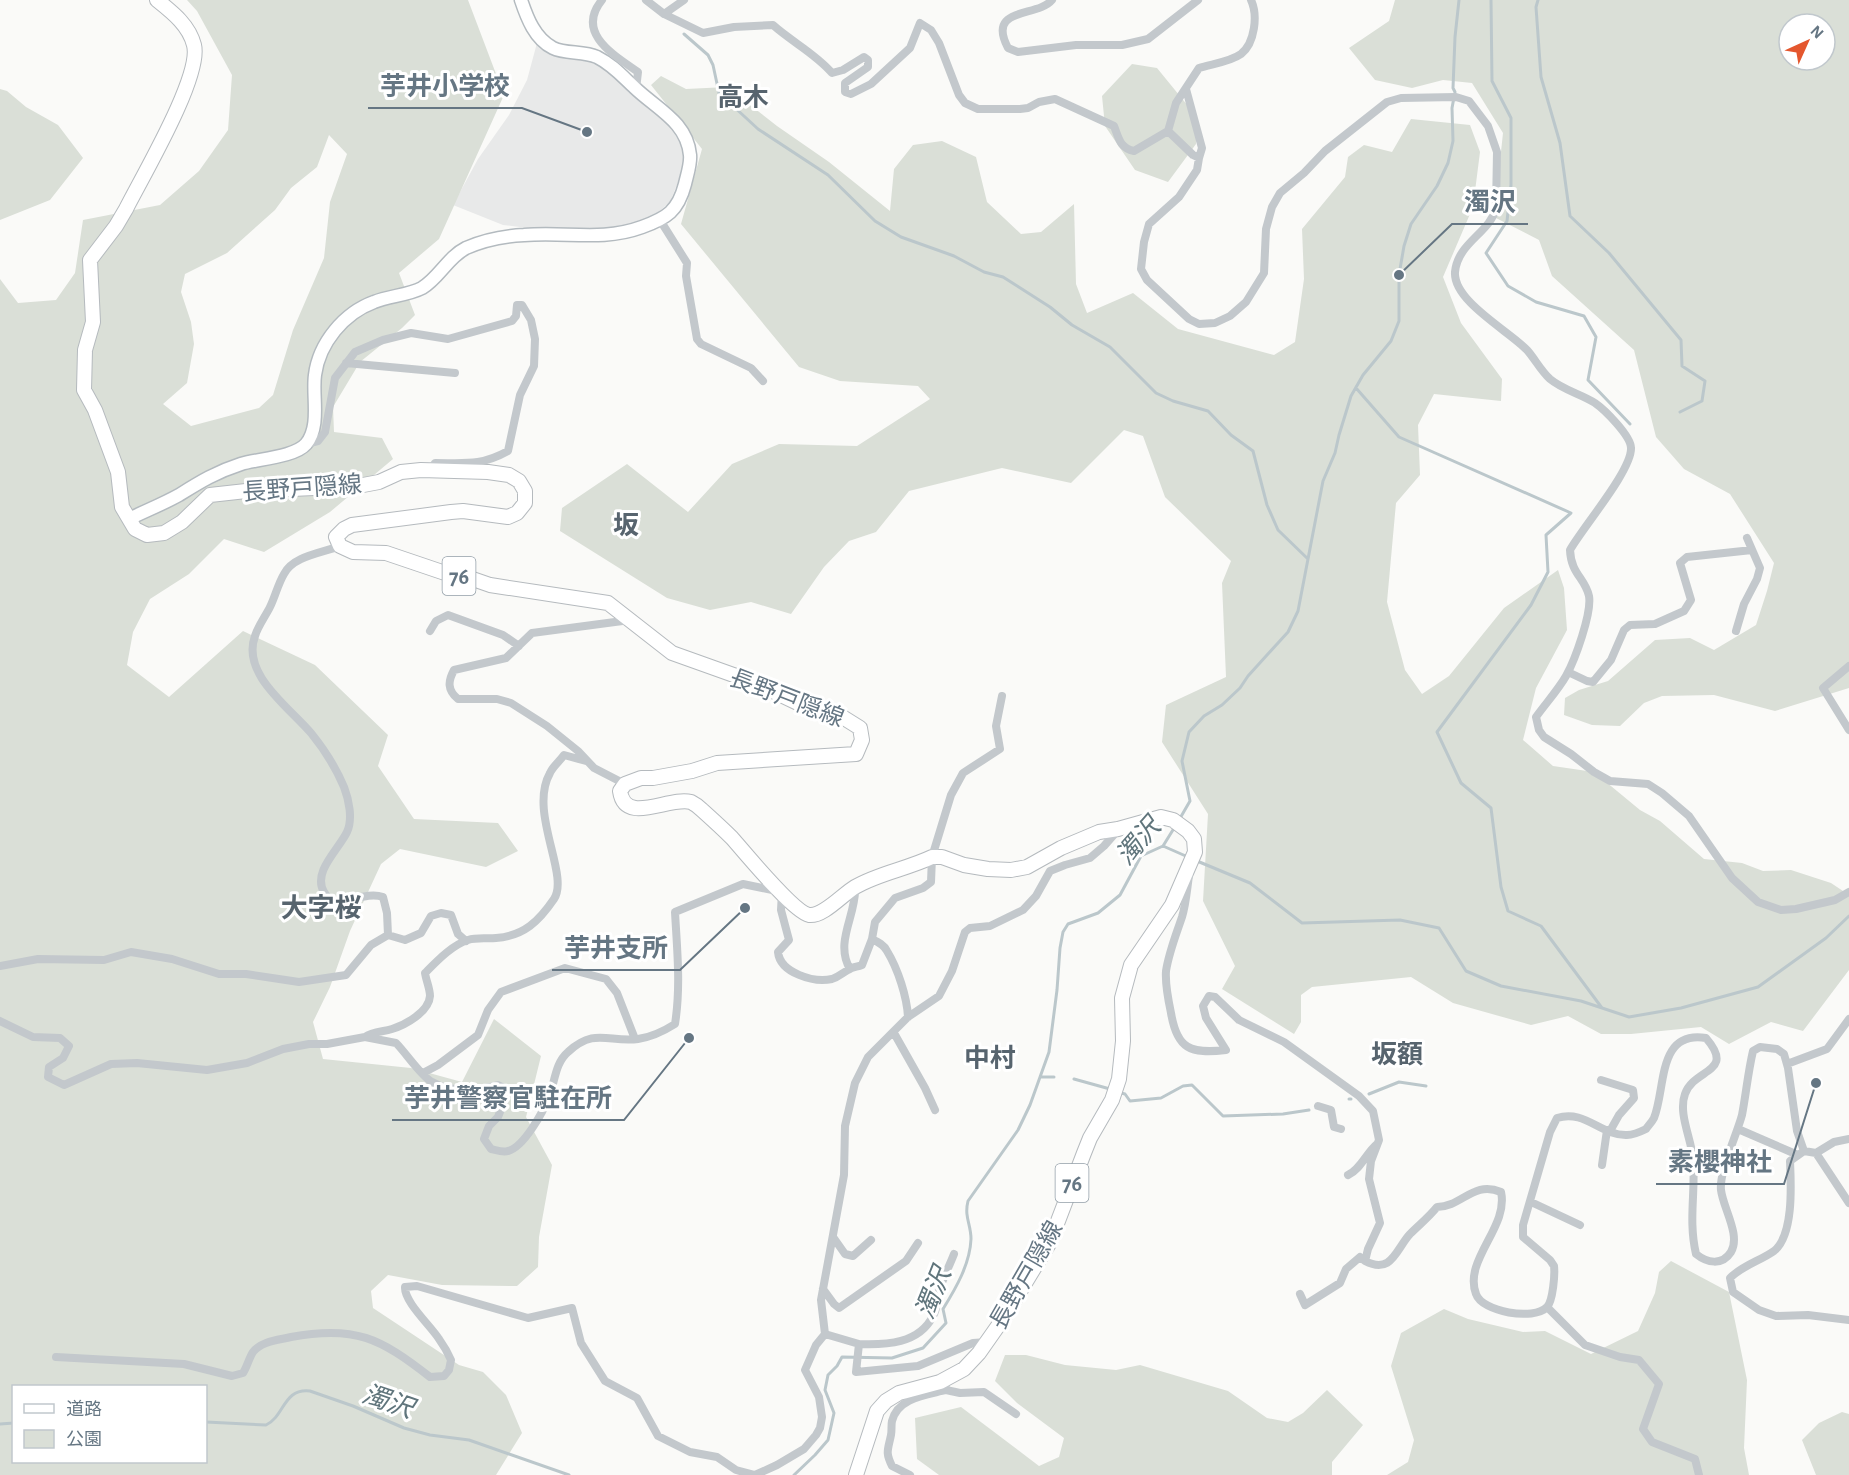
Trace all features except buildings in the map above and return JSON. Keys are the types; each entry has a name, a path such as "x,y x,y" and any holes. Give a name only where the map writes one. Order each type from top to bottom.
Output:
{"main road":[{"path":"157,0 187,28 195,47 187,88 116,226 90,260 93,322 85,350 84,390 95,410 118,472 122,507 129,519 177,496 205,478 240,464 296,450 306,444 314,423 315,375 319,357 339,325 361,308 402,293 414,292 425,286 464,249 485,241 524,235 601,236 625,233 668,216 678,203 691,158 687,139 672,118 636,89 618,70 596,57 554,49 530,26 520,0"},
{"name":"長野戸隠線","path":"129,519 135,529 147,535 164,533 182,522 210,495 246,491 358,486 379,482 401,472 430,470 509,475 519,481 525,491 525,503 517,513 508,517 463,511 352,525 336,537 340,546 353,552 386,553 448,574 467,577 490,585 608,603 672,654 756,683 804,706 844,718 861,728 861,740 856,754 717,764 692,771 641,778 625,784"},
{"path":"625,784 620,791 621,800 628,807 640,808 683,801 693,803 730,836 769,881 799,910 811,915 818,914 855,887 932,857"},
{"name":"長野戸隠線","path":"856,1475 877,1411 886,1401 912,1388 946,1385 964,1369 987,1342 1050,1242 1090,1137 1112,1100 1119,1079 1123,1041 1122,998 1131,965 1172,905 1195,852 1194,840 1188,831 1173,820 1161,817 1089,836 1041,858 1028,867 1011,870 988,869 964,865 942,857 932,857"}],"street":[{"path":"602,0 593,19 593,32 602,45 638,72 636,89"},
{"path":"646,0 664,14 703,33 734,27 773,25 787,38 813,55 832,74 864,57 868,60 868,67 845,83 844,92 851,94 871,84 910,48 920,23 931,30 939,43 959,95 965,103 978,109 1028,108 1039,102 1055,99 1081,113 1114,126 1121,144 1126,149 1134,151 1168,131 1176,103 1199,68 1240,55 1246,48 1255,24 1256,11 1251,0"},
{"path":"664,14 684,0"},
{"path":"1052,0 1046,7 1018,13 1007,19 1003,39 1008,48 1018,52 1076,45 1122,45 1148,39 1198,0"},
{"path":"1186,89 1202,148 1197,170 1179,197 1149,224 1141,269 1147,280 1189,319 1199,324 1215,323 1230,316 1246,302 1264,273 1266,229 1272,207 1280,193 1305,173 1325,150 1387,102 1401,98 1456,97 1469,100 1488,126 1497,152 1496,208 1494,217 1471,240 1458,258 1455,281 1459,289 1489,320 1526,350 1550,380 1594,403 1624,432 1632,446 1630,457 1622,473 1570,550 1573,567 1589,597 1589,610 1568,672 1536,717 1539,730 1594,772 1610,781 1648,784 1662,793 1689,816 1732,878 1758,902 1781,910 1796,909 1835,900 1848,894"},
{"path":"1168,131 1199,158"},
{"path":"660,220 687,263 686,276 697,339 701,344 750,368 763,381"},
{"path":"306,444 318,441 325,432 335,378 355,352 383,340 411,333 448,339 512,321 516,316 517,305 522,304 531,320 535,339 534,366 520,395 508,451 491,460 470,463 435,463 430,470"},
{"path":"346,363 454,373"},
{"path":"1736,631 1744,604 1760,568 1747,538"},
{"path":"340,546 300,560 285,572 255,636 254,663 259,676 312,734 332,764 344,788 350,821 347,832 321,875 322,888 328,898 336,902 376,895 382,897 387,913 388,935"},
{"path":"1568,672 1593,682 1611,660 1619,638 1630,625 1655,624 1684,611 1691,600 1680,563 1687,557 1752,550"},
{"path":"430,631 436,621 448,615 502,635 519,646"},
{"path":"625,784 594,768 547,726 511,703 497,699 458,699 451,694 449,684 454,670 506,658 532,633 630,620"},
{"path":"1849,666 1824,688 1849,730"},
{"path":"364,1037 396,1044 432,1082 446,1087 480,1090 498,1085 504,1088 507,1094 498,1118 489,1126 484,1139 490,1149 508,1152 519,1146 534,1124 549,1098 560,1062 568,1052 591,1038 635,1039 660,1034 675,1024 678,995 678,943 675,912 743,884 782,892 781,910 789,940 778,952 779,959 788,969 816,980 835,978 849,969 862,965 872,939 875,922 895,898 923,888 931,882 932,857 951,795 963,773 1000,749 996,726 1002,696"},
{"path":"0,1021 33,1037 60,1038 69,1046 63,1058 49,1067 48,1077 64,1085 111,1064 137,1063 207,1070 225,1068 247,1063 283,1049 364,1037 370,1033 390,1030 405,1024 426,1007 430,997 425,973 440,958 466,940 508,937 522,932 535,922 556,897 558,876 543,818 545,792 549,774 564,755 586,761"},
{"path":"56,1357 184,1364 232,1376 243,1373 253,1352 261,1346 272,1341 325,1331 358,1335 378,1342 430,1377 439,1377 444,1376 449,1370 451,1360 439,1338 409,1300 405,1287 417,1286 528,1318 572,1308 582,1343 605,1381 637,1398 658,1436 690,1452 717,1457 736,1470 755,1474 777,1465 804,1449 820,1428 822,1417 819,1397 806,1370 816,1345 825,1334 821,1300 844,1175 845,1126 855,1083 868,1057 908,1017 939,996 952,971 965,932 970,928 990,926 1023,910 1036,896 1050,872 1057,867 1090,858 1118,829"},
{"path":"1190,867 1182,917 1173,938 1166,971 1166,990 1174,1033 1192,1050 1206,1052 1226,1050 1206,1018 1203,1005 1209,996 1215,997 1239,1020 1284,1042 1359,1096 1372,1111 1379,1140 1371,1161 1369,1179 1380,1223 1365,1261"},
{"path":"849,969 844,960 844,946 848,922 856,897 855,887"},
{"path":"0,966 38,959 104,960 131,952 172,959 219,974 246,974 299,982 346,975 371,945 388,935 405,940 420,933 431,916 441,913 451,915 458,934 466,940"},
{"path":"872,939 887,950 903,994 908,1017"},
{"path":"423,1073 438,1065 478,1035 488,1010 501,992 565,968 606,979 617,993 635,1039"},
{"path":"1787,1064 1827,1049 1849,1019"},
{"path":"894,1033 935,1110"},
{"path":"1300,1294 1305,1305 1340,1283 1346,1269 1359,1257 1372,1265 1382,1265 1395,1256 1409,1235 1437,1207 1446,1207 1468,1194 1486,1188 1501,1192 1502,1210 1480,1257 1474,1277 1476,1294 1481,1302 1514,1314 1539,1311 1547,1307 1551,1299 1554,1266 1523,1237 1523,1225 1550,1132 1557,1118 1568,1114 1624,1136 1646,1129 1654,1117 1661,1080 1673,1048 1694,1036 1706,1038 1716,1049 1717,1060 1714,1066 1690,1084 1684,1100 1693,1158 1692,1237 1696,1254 1704,1260 1713,1262 1724,1260 1732,1251 1734,1234 1721,1188 1737,1129 1752,1051 1760,1047 1777,1050 1784,1054 1801,1153"},
{"path":"1601,1080 1633,1090 1634,1098 1609,1131 1602,1165"},
{"path":"1318,1106 1331,1110 1334,1127 1341,1130"},
{"path":"1737,1129 1801,1153 1815,1153 1834,1142 1849,1139"},
{"path":"1348,1175 1356,1171 1368,1152 1378,1144"},
{"path":"1801,1153 1790,1161 1790,1195 1787,1227 1783,1239 1775,1250 1736,1272 1730,1278 1733,1292 1759,1310 1776,1316 1808,1315 1849,1320"},
{"path":"1815,1153 1849,1203"},
{"path":"1531,1202 1580,1225"},
{"path":"833,1237 845,1254 853,1256 871,1240"},
{"path":"823,1289 839,1308 906,1261 918,1243"},
{"path":"825,1334 859,1348 911,1339 928,1325 934,1315 939,1292 954,1254"},
{"path":"1547,1307 1585,1345 1620,1357 1639,1359 1650,1371 1659,1384 1642,1430 1652,1442 1695,1459 1699,1475"},
{"path":"859,1348 856,1372 908,1368 974,1342 987,1342"},
{"path":"910,1475 892,1466 886,1454 892,1432 892,1420 904,1403 912,1398 946,1385 960,1393 984,1392 1016,1414"}],"shaded area":[{"path":"537,43 567,56 611,70 655,109 683,140 684,160 678,182 670,202 656,214 623,228 536,229 503,225 453,205 478,159 509,115 527,80"}],"green space":[{"path":"187,0 468,0 504,95 439,239 399,273 415,315 360,362 333,407 334,432 382,438 393,459 330,512 264,552 224,539 189,574 150,599 133,632 127,665 169,697 243,631 315,665 388,735 378,766 414,819 498,823 518,851 486,867 400,849 381,864 350,931 330,987 313,1022 323,1059 411,1068 462,1082 494,1019 541,1056 526,1117 552,1165 539,1237 538,1267 517,1286 442,1285 388,1275 371,1291 373,1308 459,1365 483,1372 506,1395 522,1433 496,1475 0,1475 0,279 18,303 56,300 75,273 83,220 160,205 199,171 228,130 232,75 197,11","holes":["329,135 347,154 330,202 324,258 293,330 273,395 259,408 191,426 163,404 187,383 194,344 191,322 181,292 185,274 227,253 275,210 291,188 317,167"]},
{"path":"1395,0 1849,0 1849,688 1775,711 1714,695 1662,696 1644,703 1620,726 1592,725 1564,715 1565,698 1579,690 1608,681 1655,640 1690,638 1714,650 1756,625 1774,563 1730,494 1684,469 1656,437 1634,350 1552,276 1539,240 1494,217 1503,133 1472,83 1443,80 1412,88 1375,80 1349,48 1389,21"},
{"path":"1132,64 1157,68 1197,117 1196,144 1168,182 1135,170 1105,126 1102,96"},
{"path":"661,76 686,89 727,87 777,126 829,162 890,211 894,169 913,145 942,141 976,157 987,202 1021,234 1041,232 1074,204 1076,284 1087,313 1133,293 1178,329 1274,355 1295,342 1304,279 1302,229 1345,177 1348,157 1364,145 1392,152 1411,119 1470,125 1480,152 1473,207 1443,277 1461,323 1502,379 1501,401 1434,394 1418,425 1420,475 1396,503 1387,602 1405,670 1422,694 1449,676 1504,608 1558,570 1564,588 1567,630 1536,688 1523,740 1553,766 1594,772 1640,810 1660,821 1704,859 1742,863 1763,871 1791,870 1831,883 1849,895 1849,970 1803,1031 1771,1022 1729,1044 1701,1027 1631,1034 1601,1034 1568,1016 1531,1025 1453,1003 1411,977 1312,987 1301,995 1301,1022 1294,1034 1222,989 1235,966 1203,901 1208,814 1162,742 1166,705 1226,677 1222,583 1231,561 1165,497 1143,436 1124,430 1071,483 1002,468 909,491 876,532 849,541 824,567 791,614 751,602 710,610 667,598 560,531 562,508 627,464 688,512 732,464 779,444 857,446 930,399 918,386 840,381 799,367 681,224 702,149 651,85"},
{"path":"0,89 7,91 26,107 58,125 83,158 50,200 0,220"},
{"path":"1671,1261 1729,1292 1747,1380 1744,1448 1749,1475 1387,1475 1408,1462 1414,1440 1391,1366 1401,1333 1444,1309 1468,1319 1523,1332 1545,1331 1591,1354 1638,1331 1655,1293 1659,1272"},
{"path":"1005,1355 1026,1355 1065,1365 1116,1370 1140,1365 1228,1391 1267,1418 1288,1422 1303,1413 1327,1390 1363,1425 1332,1462 1332,1475 939,1475 917,1459 915,1418 961,1407 1039,1466 1059,1457 1064,1438 1017,1403 995,1381"},
{"path":"1842,1412 1849,1414 1849,1475 1816,1475 1802,1440 1819,1423"}],"waterway":[{"name":"濁沢","path":"1179,820 1190,801 1182,761 1189,732 1204,716 1222,705 1240,688 1288,632 1298,611 1323,481 1335,453 1351,396 1363,375 1391,341 1399,321 1399,275 1404,246 1411,224 1437,186 1448,163 1453,141 1455,37 1459,0"},
{"path":"1491,0 1492,81 1511,118 1511,185 1507,221 1486,253 1508,286 1536,302 1584,316 1596,337 1588,380 1630,424"},
{"path":"1538,0 1536,7 1541,77 1560,143 1570,216 1609,253 1681,340 1682,366 1705,381 1702,401 1680,412"},
{"path":"684,34 708,55 713,65 719,93 758,129 828,175 875,221 901,237 954,256 984,272 1003,277 1050,307 1072,325 1110,347 1156,393 1173,401 1208,411 1231,435 1253,451 1267,505 1278,530 1308,559"},
{"path":"1356,388 1399,437 1571,513 1546,535 1548,572 1531,605 1437,732 1461,783 1491,808 1501,887 1508,911 1541,926 1602,1008"},
{"name":"濁沢","path":"794,1475 828,1440 834,1413 825,1390 828,1375 842,1357 892,1358 923,1348 946,1323 943,1309 961,1276 970,1248 968,1201 1018,1130 1030,1105 1049,1052 1063,932 1068,924 1098,913 1120,895 1141,856 1163,846 1176,825"},
{"path":"1163,846 1188,857"},
{"path":"1197,861 1250,883 1302,923 1400,920 1439,928 1466,971 1501,986 1581,1001 1629,1017 1681,1008 1758,987 1826,938 1849,916"},
{"path":"1041,1077 1054,1077"},
{"path":"1074,1079 1110,1089"},
{"path":"1369,1094 1399,1082 1426,1086"},
{"path":"1121,1093 1125,1094 1130,1101 1161,1098 1183,1086 1192,1085 1223,1116 1283,1114 1309,1110"},
{"name":"濁沢","path":"207,1422 266,1425 294,1394 310,1391 404,1428 430,1435 469,1440 569,1475"},
{"name":"濁沢","path":"0,1424 12,1423"}],"place":[{"name":"芋井小学校","path":"587,132"},
{"name":"濁沢","path":"1399,275"},
{"name":"芋井支所","path":"745,908"},
{"name":"芋井警察官駐在所","path":"689,1038"},
{"name":"素櫻神社","path":"1816,1083"}],"district":[{"name":"高木","path":"743,97"},
{"name":"坂","path":"626,525"},
{"name":"大字桜","path":"321,908"},
{"name":"坂額","path":"1397,1054"},
{"name":"中村","path":"990,1058"}]}
